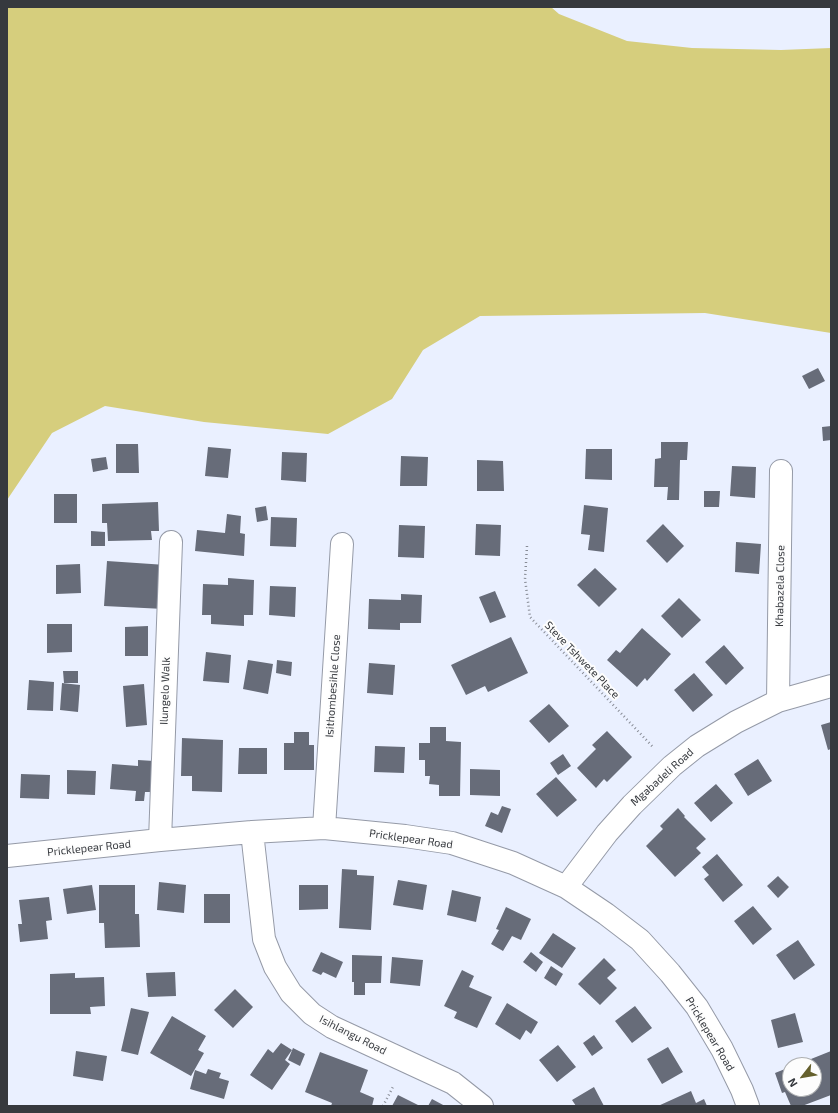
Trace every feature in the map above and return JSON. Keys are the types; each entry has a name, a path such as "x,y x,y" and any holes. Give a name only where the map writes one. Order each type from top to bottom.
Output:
{"street":[{"name":"Khabazela Close","path":"778,701 781,471"},
{"name":"Ilungelo Walk","path":"160,840 171,542"},
{"name":"Isithombesihle Close","path":"324,828 342,544"},
{"name":"Mgabadeli Road","path":"566,887 622,816 672,766 697,746 723,730 778,701 831,686"},
{"name":"Pricklepear Road","path":"7,856 160,840 252,832 324,828 405,836 452,844 514,863 566,887 606,914 640,940 670,973 697,1007 722,1049 748,1106"},
{"name":"Isihlangu Road","path":"252,832 264,939 275,967 291,993 312,1014 332,1027 453,1083 482,1106"}],"path":[{"name":"Steve Tshwete Place","path":"527,546 525,579 530,617 672,766"}],"shaded area":[{"path":"7,7 551,7 559,14 627,41 692,48 781,50 831,48 831,333 705,313 480,316 423,350 392,399 328,434 204,422 105,406 52,433 7,500"}],"building":[{"path":"818,368 825,381 809,389 802,376"},
{"path":"831,426 831,440 823,441 822,427"},
{"path":"661,442 688,442 687,460 680,460 679,500 667,500 668,487 654,487 655,459 661,458"},
{"path":"116,444 138,444 139,473 116,473"},
{"path":"208,447 231,449 228,478 205,476"},
{"path":"586,449 612,449 612,480 585,479"},
{"path":"282,452 307,453 306,482 281,480"},
{"path":"401,456 428,457 427,486 400,486"},
{"path":"106,457 108,469 93,472 91,459"},
{"path":"477,460 503,461 504,491 477,491"},
{"path":"732,466 756,467 755,498 730,496"},
{"path":"704,491 720,491 719,507 704,507"},
{"path":"54,494 77,494 77,523 54,523"},
{"path":"158,502 159,531 151,531 152,540 108,541 107,523 102,523 102,504"},
{"path":"584,505 608,508 604,552 588,550 590,535 581,534"},
{"path":"266,506 268,520 257,522 255,508"},
{"path":"227,514 241,516 240,533 245,534 244,556 195,551 197,530 225,533"},
{"path":"271,517 297,518 296,547 270,546"},
{"path":"476,524 501,525 500,556 475,555"},
{"path":"663,524 684,546 667,563 646,541"},
{"path":"399,525 425,526 424,558 398,557"},
{"path":"91,531 105,532 105,546 91,546"},
{"path":"736,542 761,544 759,574 735,572"},
{"path":"107,561 166,565 164,609 104,606"},
{"path":"80,564 81,593 56,594 56,565"},
{"path":"595,568 617,589 599,607 577,585"},
{"path":"228,578 254,580 253,615 244,615 244,626 211,624 211,615 202,615 203,584 228,585"},
{"path":"270,586 296,587 295,617 269,615"},
{"path":"495,591 506,617 490,623 479,597"},
{"path":"401,594 422,595 421,623 400,623 400,630 368,629 369,599 401,600"},
{"path":"679,598 701,620 682,638 661,616"},
{"path":"47,624 72,624 72,652 47,653"},
{"path":"148,626 148,656 125,656 125,627"},
{"path":"642,628 671,654 647,681 645,678 637,687 607,660 616,650 620,653"},
{"path":"511,637 528,673 488,692 485,686 466,695 451,665"},
{"path":"724,645 744,668 726,685 705,662"},
{"path":"206,652 231,655 229,683 203,681"},
{"path":"248,660 273,664 268,694 243,689"},
{"path":"277,660 292,662 291,676 276,673"},
{"path":"369,663 395,665 393,695 367,693"},
{"path":"63,671 78,671 78,683 64,683"},
{"path":"694,673 713,695 693,712 674,690"},
{"path":"29,680 54,682 53,711 27,710"},
{"path":"62,683 80,685 78,712 60,710"},
{"path":"144,684 147,725 126,727 123,686"},
{"path":"549,704 569,726 549,743 529,721"},
{"path":"831,722 831,749 828,750 821,725"},
{"path":"430,727 446,727 446,741 461,742 460,796 439,796 439,785 429,784 430,776 425,776 425,760 419,760 419,743 430,743"},
{"path":"607,731 632,757 607,782 604,779 596,788 577,768 596,749 592,745"},
{"path":"294,732 309,732 309,745 314,745 314,770 284,770 284,743 294,743"},
{"path":"182,738 223,740 222,792 192,791 192,776 181,776"},
{"path":"375,746 405,747 404,773 374,772"},
{"path":"239,748 267,748 267,774 238,774"},
{"path":"563,754 571,766 558,775 550,763"},
{"path":"758,759 772,781 748,796 734,774"},
{"path":"138,760 154,761 152,792 145,792 144,801 135,801 136,791 110,789 112,764 138,766"},
{"path":"470,769 500,770 500,796 470,795"},
{"path":"67,770 96,771 95,795 67,794"},
{"path":"21,774 50,775 49,799 20,798"},
{"path":"556,777 577,800 557,817 536,794"},
{"path":"716,784 733,803 711,822 694,803"},
{"path":"502,806 511,809 502,833 485,826 491,812 498,815"},
{"path":"678,808 685,816 684,817 706,839 696,848 701,853 675,877 646,846 663,829 660,826"},
{"path":"717,854 743,885 723,902 704,879 709,875 702,867"},
{"path":"342,869 357,870 357,875 374,876 371,930 339,928"},
{"path":"778,876 789,887 778,898 767,886"},
{"path":"398,880 427,885 423,910 393,905"},
{"path":"159,882 186,885 184,913 157,910"},
{"path":"92,885 96,910 67,914 63,889"},
{"path":"99,885 135,885 135,914 139,914 140,947 105,948 104,923 99,923"},
{"path":"299,885 328,885 328,909 299,910"},
{"path":"452,890 481,897 476,922 447,915"},
{"path":"204,894 230,894 230,923 204,923"},
{"path":"49,897 52,920 46,921 48,939 20,942 18,924 22,924 19,900"},
{"path":"753,906 772,929 753,945 734,921"},
{"path":"506,907 531,919 521,940 512,936 503,951 491,944 499,930 496,929"},
{"path":"553,933 576,948 562,968 539,953"},
{"path":"798,940 815,965 794,980 776,955"},
{"path":"321,952 343,962 336,978 323,972 321,975 312,971"},
{"path":"531,952 543,962 536,972 523,962"},
{"path":"352,955 382,956 381,983 365,983 365,995 354,995 354,982 352,982"},
{"path":"392,957 423,960 420,986 390,983"},
{"path":"604,958 616,970 607,978 617,988 600,1005 578,984"},
{"path":"551,966 563,974 556,986 544,978"},
{"path":"462,970 474,976 469,987 492,997 477,1028 454,1018 457,1012 444,1006"},
{"path":"175,972 176,996 148,997 146,973"},
{"path":"75,973 75,978 104,977 105,1006 90,1007 91,1014 50,1014 50,974"},
{"path":"235,989 253,1007 233,1028 214,1010"},
{"path":"507,1003 538,1022 531,1034 526,1030 520,1040 495,1024"},
{"path":"635,1006 652,1028 632,1043 615,1021"},
{"path":"131,1008 149,1012 138,1055 121,1051"},
{"path":"795,1013 803,1042 778,1048 771,1020"},
{"path":"172,1016 206,1036 198,1050 204,1053 191,1076 150,1053"},
{"path":"594,1035 603,1048 592,1056 583,1043"},
{"path":"281,1043 292,1050 285,1060 290,1064 272,1090 250,1075 268,1049 273,1053"},
{"path":"558,1045 576,1067 557,1082 539,1060"},
{"path":"668,1047 683,1072 662,1084 647,1059"},
{"path":"293,1048 305,1054 300,1066 288,1060"},
{"path":"76,1051 107,1056 103,1081 73,1076"},
{"path":"831,1051 831,1095 802,1106 791,1106 787,1097 822,1097 822,1057 816,1057"},
{"path":"320,1052 368,1070 360,1092 374,1098 372,1106 331,1106 332,1103 305,1092"},
{"path":"208,1069 221,1073 219,1078 229,1081 224,1099 190,1089 195,1070 206,1074"},
{"path":"782,1070 782,1093 775,1073"},
{"path":"594,1087 604,1106 576,1106 572,1100"},
{"path":"691,1091 696,1103 704,1099 707,1106 658,1106"},
{"path":"398,1095 420,1106 392,1106"},
{"path":"432,1099 445,1106 428,1106"}]}
